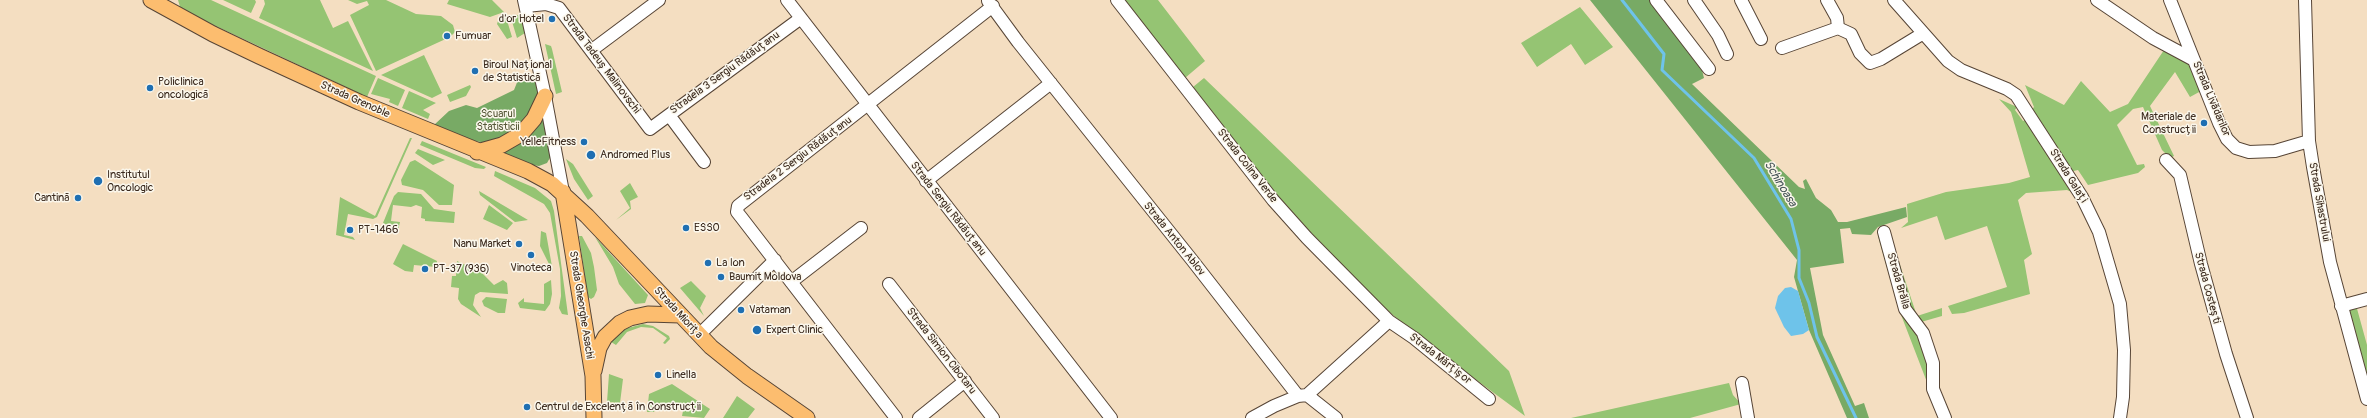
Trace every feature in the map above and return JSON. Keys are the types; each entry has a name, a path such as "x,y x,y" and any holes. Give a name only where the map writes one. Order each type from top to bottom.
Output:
{"main road":[{"name":"Strada Grenoble","path":"151,0 213,34 259,56 360,102 477,152 541,177 562,192"},
{"path":"477,152 502,145 521,134 534,119 545,96"},
{"name":"Strada Miorița","path":"562,192 699,335 730,364 807,418"},
{"name":"Strada Gheorghe Asachi","path":"562,192 593,376 594,418"},
{"path":"593,376 599,348 605,337 620,323 630,318 648,314 680,315"}],"street":[{"path":"592,50 659,0"},
{"name":"Strada Sergiu Rădăuțanu","path":"787,0 1104,416"},
{"name":"Strada Colina Verde","path":"1117,0 1273,200 1368,302 1388,321"},
{"path":"1656,0 1709,70"},
{"path":"1694,0 1718,35 1727,54"},
{"path":"1741,0 1761,38"},
{"path":"1827,0 1837,18 1838,28"},
{"name":"Strada Galați","path":"1894,0 1922,34 1948,61 1961,70 2007,89 2016,95 2082,197 2099,232 2120,304 2124,350 2123,397 2120,418"},
{"path":"2097,0 2154,38 2194,60"},
{"name":"Strada Livădarilor","path":"2170,0 2219,123 2227,139 2236,148 2248,152 2275,151 2309,141"},
{"name":"Strada Sihastrului","path":"2305,0 2309,141 2322,221 2341,306 2367,399"},
{"path":"525,3 545,96 562,192"},
{"name":"Strada Tadeuș Malinovschi","path":"525,3 556,6 592,50 650,129"},
{"path":"867,105 990,3"},
{"name":"Strada Anton Ablov","path":"990,3 1018,42 1303,396 1336,418"},
{"name":"Stradela 3 Sergiu Rădăuțanu","path":"650,129 801,18"},
{"path":"1782,48 1838,28 1851,34 1860,53 1870,63 1881,60 1922,34"},
{"path":"926,181 1051,83"},
{"name":"Stradela 2 Sergiu Rădăuțanu","path":"775,260 737,212 741,202 802,157 867,105"},
{"path":"669,115 704,162"},
{"name":"Strada Costești","path":"2166,160 2180,175 2201,264 2226,354 2247,418"},
{"path":"790,282 861,228"},
{"name":"Strada Brăila","path":"1884,232 1905,309 1923,334 1933,363 1933,389 1945,418"},
{"path":"699,335 775,260 790,282 896,418"},
{"name":"Strada Simion Cibotaru","path":"889,284 993,418"},
{"path":"2341,306 2367,299"},
{"path":"1252,418 1303,396 1388,321"},
{"name":"Strada Mărțișor","path":"1388,321 1414,338 1489,399"},
{"path":"919,418 965,382"},
{"path":"1742,384 1748,418"}],"green space":[{"path":"178,0 211,0 376,76 367,97 203,20 180,7"},
{"path":"223,0 255,0 256,2 251,13"},
{"path":"264,0 320,0 333,28 348,21 373,71 259,18 265,4"},
{"path":"348,0 386,0 416,14 441,16 453,25 455,32 450,37 376,71 350,15 369,5 367,1 357,4"},
{"path":"449,0 492,0 504,12 490,17 447,4"},
{"path":"1123,0 1158,0 1205,61 1185,78"},
{"path":"1590,0 1650,0 1701,66 1704,78 1692,84 1799,187 1805,189 1803,181 1806,179 1816,198 1831,210 1838,222 1847,222 1906,207 1907,217 1878,227 1871,235 1852,234 1850,228 1840,229 1844,263 1810,268 1823,335 1855,406 1864,403 1869,418 1847,418 1809,330 1794,277 1797,260"},
{"path":"1580,7 1613,47 1585,65 1571,44 1537,67 1521,43"},
{"path":"510,15 518,15 521,17 523,22 525,33 517,38"},
{"path":"506,17 512,37 507,39 497,24 498,21"},
{"path":"545,44 551,46 562,92 556,94"},
{"path":"2164,50 2187,61 2201,91 2190,97 2175,72 2150,106 2174,156 2170,158 2162,150 2143,107 2133,109 2117,125 2137,165 2144,164 2145,167 2138,173 2088,185 2078,170 2069,172 2031,111 2034,107 2025,85 2064,105 2081,81 2110,112 2128,104"},
{"path":"424,55 442,93 432,98 381,75"},
{"name":"Scuarul Statisticii","path":"530,75 536,78 539,92 524,126 490,143 472,141 434,125 449,111 466,105 477,108 514,90 518,80"},
{"path":"378,78 405,90 398,106 389,102 390,99 371,94"},
{"path":"1204,78 1509,371 1525,416 1425,342 1387,310 1383,310 1286,207 1193,87"},
{"path":"470,85 471,87 466,96 450,102 447,95"},
{"path":"409,91 436,103 423,110 430,114 428,119 402,108"},
{"path":"1999,99 2017,107 2015,110 2023,121 2027,119 2076,194 2067,190 2026,193 2018,200 2032,254 2024,260 2030,294 1964,313 1952,314 1948,306 2007,287 1987,226 1945,240 1937,216 1901,228 1908,222 1907,204 1946,192 2009,183 2030,177 2011,112"},
{"name":"Scuarul Statisticii","path":"542,119 545,120 551,156 547,163 539,166 532,165 504,154 504,152"},
{"path":"410,138 412,138 377,217 373,219 348,214 344,235 353,237 355,240 336,235 340,197 375,216"},
{"path":"422,141 486,167 484,169 475,168 420,145"},
{"path":"418,149 445,160 433,165 415,153"},
{"path":"566,159 573,164 593,196 588,200 574,179"},
{"path":"415,160 454,185 452,205 439,205 423,190 402,185 401,180 410,162"},
{"path":"495,171 535,188 551,201 554,211 568,315 562,314 559,308 561,296 560,269 550,213 544,204 494,176"},
{"path":"630,183 638,197 630,201 631,209 616,220 630,208 620,191"},
{"path":"479,191 528,220 515,222 480,195"},
{"path":"398,192 421,194 434,209 455,212 454,223 425,221 425,219 421,218 422,207 416,205 411,207 393,205 391,221 400,222 398,231 383,223 394,196"},
{"path":"489,205 513,223 507,230 483,219"},
{"path":"541,231 546,233 553,272 540,246"},
{"path":"1889,232 1917,316 1942,308 1942,316 1921,322 1913,318"},
{"path":"1882,235 1929,363 1930,390 1898,307 1878,236"},
{"path":"579,236 582,236 591,253 594,267 597,290 594,297 591,299 588,297"},
{"path":"595,237 648,295 645,303 635,304 619,284 613,267"},
{"path":"403,244 437,261 436,267 414,265 413,272 405,271 393,264"},
{"path":"457,261 482,273 494,285 503,280 507,283 508,294 480,292 475,295 473,305 481,317 461,304 458,299 459,288 451,287 452,276 456,276"},
{"path":"551,280 552,294 550,304 545,311 520,308 518,303 524,298 524,302 544,304 544,284"},
{"path":"691,281 706,296 700,308 704,316 680,288"},
{"path":"486,297 507,299 505,313 498,313 484,306 482,301"},
{"path":"2356,305 2367,345 2367,385 2347,308"},
{"path":"643,324 653,326 669,336 670,339 665,344 663,343 667,338 653,328 641,327 627,332 616,345 611,342 624,329"},
{"path":"609,374 623,379 620,403 607,402"},
{"path":"1729,383 1733,395 1741,404 1690,418 1571,418"},
{"path":"672,384 710,409 704,418 682,416 684,406 672,402 672,409 662,408 663,405 657,405 654,412 647,412 649,394"},
{"path":"737,396 755,409 748,418 723,418"}],"water":[{"path":"1791,287 1798,291 1809,330 1803,334 1791,336 1784,327 1775,308 1778,296 1785,288"}],"waterway":[{"name":"Schinoasa","path":"1622,0 1664,54 1662,70 1754,158 1791,219 1799,250 1799,278 1809,303 1817,337 1856,418"}],"place":[{"name":"d'or Hotel","path":"552,19"},
{"name":"Fumuar","path":"447,36"},
{"name":"Biroul Național de Statistică","path":"475,71"},
{"name":"Policlinica oncologică","path":"150,88"},
{"name":"Materiale de Construcții","path":"2204,123"},
{"name":"YelleFitness","path":"584,142"},
{"name":"Andromed Plus","path":"591,155"},
{"name":"Institutul Oncologic","path":"98,181"},
{"name":"Cantină","path":"78,198"},
{"name":"ESSO","path":"686,228"},
{"name":"PT-1466","path":"350,230"},
{"name":"Nanu Market","path":"519,244"},
{"name":"Vinoteca","path":"531,255"},
{"name":"La Ion","path":"708,263"},
{"name":"PT-37 (936)","path":"425,269"},
{"name":"Baumit Moldova","path":"721,277"},
{"name":"Vataman","path":"741,310"},
{"name":"Expert Clinic","path":"757,330"},
{"name":"Linella","path":"658,375"},
{"name":"Centrul de Excelență în Construcții","path":"527,407"}]}
